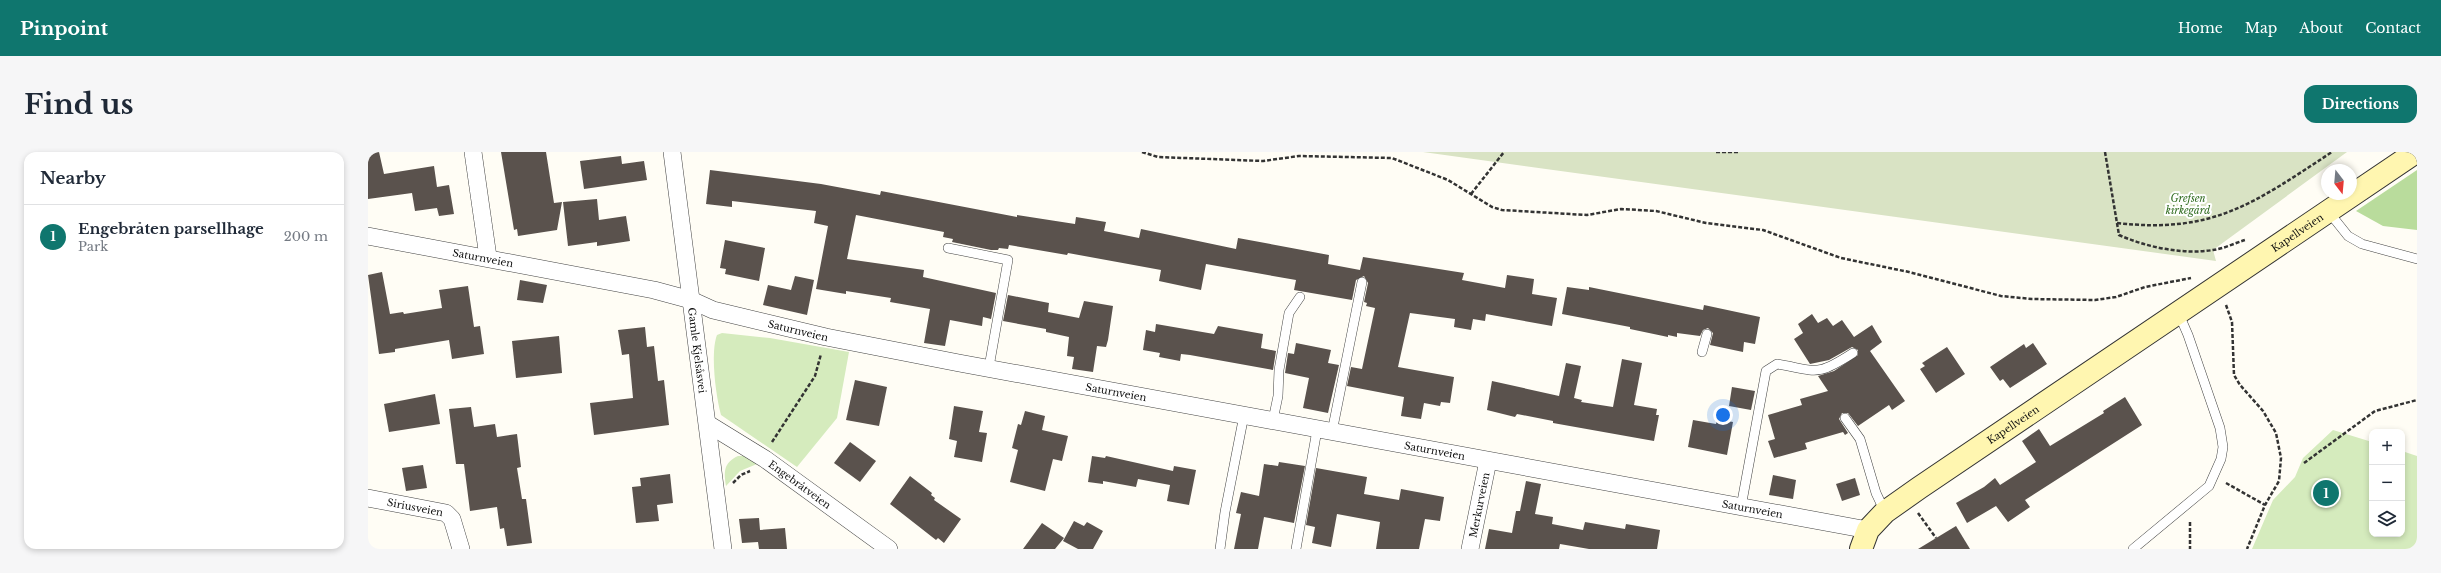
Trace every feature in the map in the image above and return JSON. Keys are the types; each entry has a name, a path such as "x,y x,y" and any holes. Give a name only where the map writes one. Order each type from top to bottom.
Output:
{"street":[{"path":"473,152 488,257"},
{"name":"Gamle Kjelsåsvei","path":"672,152 708,424 722,549"},
{"name":"Kapellveien","path":"1864,540 1886,512 2272,248 2416,152"},
{"name":"Saturnveien","path":"368,236 488,257 654,290 691,300 713,310 826,336 990,367 1026,380 1227,407 1244,415 1324,431 1471,453 1488,461 1741,507 1864,540"},
{"name":"Engebråtveien","path":"708,424 765,458 889,549"},
{"name":"Merkurveien","path":"1470,549 1488,461"},
{"name":"Siriusveien","path":"368,498 446,513 452,519 461,549"}],"lane":[{"path":"2328,211 2348,236 2362,244 2417,259"},
{"path":"948,248 1008,260 990,367"},
{"path":"1296,549 1362,282"},
{"path":"1273,420 1278,396 1279,370 1289,313 1300,297"},
{"path":"2134,549 2209,486 2215,477 2221,459 2222,437 2188,335 2178,312"},
{"path":"1702,352 1707,334"},
{"path":"1741,507 1766,371 1776,364 1812,371 1821,371 1830,368 1853,352"},
{"path":"1220,549 1225,512 1244,415"},
{"path":"1845,418 1860,439 1876,493 1886,512"}],"path":[{"path":"1142,152 1158,157 1263,161 1299,156 1392,158 1427,170 1492,207 1502,210 1587,215 1602,212 1639,209 1656,211 1706,223 1763,230 1841,258 1909,272 2001,296 2032,299 2095,300 2116,297 2145,287 2180,279"},
{"path":"1471,194 1504,152"},
{"path":"1716,152 1738,152"},
{"path":"2105,152 2119,235 2135,242 2183,250 2213,250 2254,238 2272,248"},
{"path":"2116,223 2147,227 2179,225 2217,217 2266,196 2332,152"},
{"path":"2225,304 2232,322 2234,375 2240,385 2263,411 2276,433 2281,458 2279,481 2265,505 2247,549"},
{"path":"717,499 741,475 760,468 768,448 815,376 826,336"},
{"path":"2304,462 2375,411 2417,400"},
{"path":"2215,477 2265,505"},
{"path":"2186,506 2190,514 2190,549"},
{"path":"1914,508 1936,538"}],"green space":[{"name":"Grefsen kirkegård","path":"1423,152 2347,152 2331,164 2321,164 2321,171 2213,250 2216,261"},
{"path":"2417,170 2417,230 2383,226 2356,211"},
{"path":"722,333 770,338 849,352 837,418 797,467 721,415 717,397 714,353 717,335"},
{"path":"2333,430 2369,441 2369,537 2405,537 2405,452 2417,456 2417,549 2252,549 2273,500 2295,477 2303,458"},
{"path":"738,456 745,456 757,464 740,471 726,486 725,472 727,465"}],"building":[{"path":"368,152 379,152 384,174 434,166 437,187 449,185 454,214 439,216 437,208 415,211 412,193 368,199"},
{"path":"501,152 546,152 554,203 562,202 557,230 518,236 517,229 514,230"},
{"path":"621,156 622,164 644,161 647,180 584,189 580,161"},
{"path":"710,170 821,184 880,195 881,191 1017,217 1017,215 1075,224 1076,217 1106,222 1104,231 1139,238 1141,229 1236,249 1238,238 1329,255 1328,264 1360,270 1363,257 1464,273 1462,280 1505,288 1507,275 1534,279 1532,294 1557,298 1552,326 1486,314 1485,321 1473,319 1471,330 1454,327 1455,319 1410,313 1398,367 1454,377 1450,403 1441,402 1440,406 1424,403 1421,419 1401,416 1404,397 1347,386 1351,367 1362,369 1375,308 1366,306 1367,303 1364,302 1368,283 1364,276 1356,280 1352,300 1294,290 1296,280 1206,264 1201,290 1159,281 1161,270 1068,253 1067,255 1009,245 1008,249 999,248 998,250 991,250 952,242 953,239 943,237 944,232 856,215 847,259 924,270 923,277 996,293 991,319 983,317 982,326 950,320 945,346 924,343 930,309 890,302 891,298 846,291 846,294 816,289 828,226 814,223 816,211 732,201 732,207 706,204"},
{"path":"597,199 599,220 626,216 630,241 597,246 597,242 568,246 563,202"},
{"path":"725,240 765,248 759,281 725,274 726,269 720,268"},
{"path":"382,272 390,314 403,312 404,314 442,308 439,290 468,286 474,327 480,326 484,354 452,359 449,340 395,349 395,352 379,354 368,275"},
{"path":"795,276 814,280 807,315 763,305 768,285 791,290"},
{"path":"520,280 547,285 543,303 517,300"},
{"path":"1567,287 1589,290 1589,287 1703,310 1704,305 1760,317 1755,344 1744,342 1743,352 1710,345 1713,333 1708,328 1703,330 1700,336 1677,333 1677,337 1668,335 1668,337 1630,329 1630,327 1562,314"},
{"path":"1008,295 1049,303 1048,312 1079,318 1084,301 1113,306 1106,347 1097,346 1093,372 1072,369 1074,357 1067,356 1069,337 1046,332 1046,329 1003,321"},
{"path":"1812,314 1818,323 1827,318 1833,326 1842,320 1854,337 1872,325 1882,342 1870,351 1905,401 1892,410 1889,405 1858,426 1848,413 1842,413 1839,419 1848,433 1845,435 1843,432 1805,443 1807,449 1774,458 1768,441 1775,439 1768,415 1802,405 1800,399 1828,391 1818,376 1834,371 1858,355 1858,350 1852,347 1829,360 1810,364 1794,339 1803,333 1798,324"},
{"path":"1156,324 1214,334 1218,326 1263,334 1261,348 1276,351 1273,370 1190,355 1181,354 1180,361 1159,357 1160,353 1143,350 1146,330 1155,332"},
{"path":"645,327 647,347 654,346 658,381 664,380 669,425 594,435 590,403 633,398 629,354 622,355 618,330"},
{"path":"559,336 562,373 516,378 512,341"},
{"path":"1296,343 1331,350 1328,363 1339,365 1328,413 1303,408 1309,378 1285,373 1288,353 1294,354"},
{"path":"2033,343 2047,364 2010,388 2003,379 2000,381 1990,367 2024,344 2026,348"},
{"path":"1947,347 1965,374 1936,393 1920,369 1925,366 1922,363"},
{"path":"1622,359 1642,363 1634,405 1657,409 1656,415 1659,415 1654,441 1553,423 1553,421 1517,414 1515,417 1487,410 1492,381 1559,396 1566,363 1581,366 1574,398 1582,400 1581,402 1613,407"},
{"path":"855,380 887,387 879,426 846,420"},
{"path":"1732,387 1755,391 1751,410 1729,406"},
{"path":"435,394 440,424 389,432 384,404"},
{"path":"2125,397 2142,425 2025,500 2030,507 2008,522 1996,506 1967,523 1956,503 1984,487 1995,478 2000,485 2036,462 2022,441 2039,429 2050,446 2104,413 2103,411"},
{"path":"954,406 983,411 979,432 987,433 982,462 954,457 957,441 949,439"},
{"path":"471,407 474,427 495,424 497,437 517,434 521,467 517,468 522,499 526,499 532,543 507,546 504,528 500,529 497,507 470,511 464,464 456,464 449,409"},
{"path":"1025,411 1045,416 1042,430 1068,436 1062,461 1053,459 1045,491 1010,482 1018,450 1012,448 1018,424 1021,425"},
{"path":"1717,419 1733,422 1727,455 1688,447 1693,420 1716,424"},
{"path":"850,442 876,461 860,482 834,463"},
{"path":"1092,456 1105,458 1106,456 1173,471 1174,466 1196,470 1189,505 1167,501 1170,485 1138,479 1136,487 1103,481 1103,484 1088,482"},
{"path":"1279,462 1305,466 1294,523 1264,517 1258,549 1234,549 1241,514 1236,513 1241,492 1259,496 1264,464 1278,466"},
{"path":"423,465 427,488 406,491 402,468"},
{"path":"1316,468 1367,477 1364,494 1399,500 1401,489 1444,497 1440,521 1425,519 1419,549 1376,549 1380,522 1337,514 1331,547 1312,543 1315,527 1306,525"},
{"path":"670,474 673,503 657,505 659,521 636,523 632,487 641,486 640,478"},
{"path":"1773,475 1796,480 1793,499 1769,495"},
{"path":"910,476 932,493 931,495 935,498 934,500 961,519 944,543 938,538 936,540 890,504"},
{"path":"1855,478 1860,495 1842,501 1836,484"},
{"path":"1526,481 1541,484 1535,514 1553,517 1552,524 1583,530 1585,522 1625,529 1626,524 1660,530 1657,549 1589,549 1560,544 1559,549 1485,549 1489,529 1512,533 1516,511 1520,511"},
{"path":"759,518 760,530 785,528 787,549 759,549 758,542 742,543 739,519"},
{"path":"1074,521 1084,526 1087,522 1103,531 1093,549 1078,549 1063,541"},
{"path":"1042,523 1064,538 1055,549 1023,549"},
{"path":"1956,526 1970,549 1918,549"}],"place":[{"name":"Engebråten parsellhage","path":"2326,493"}]}
